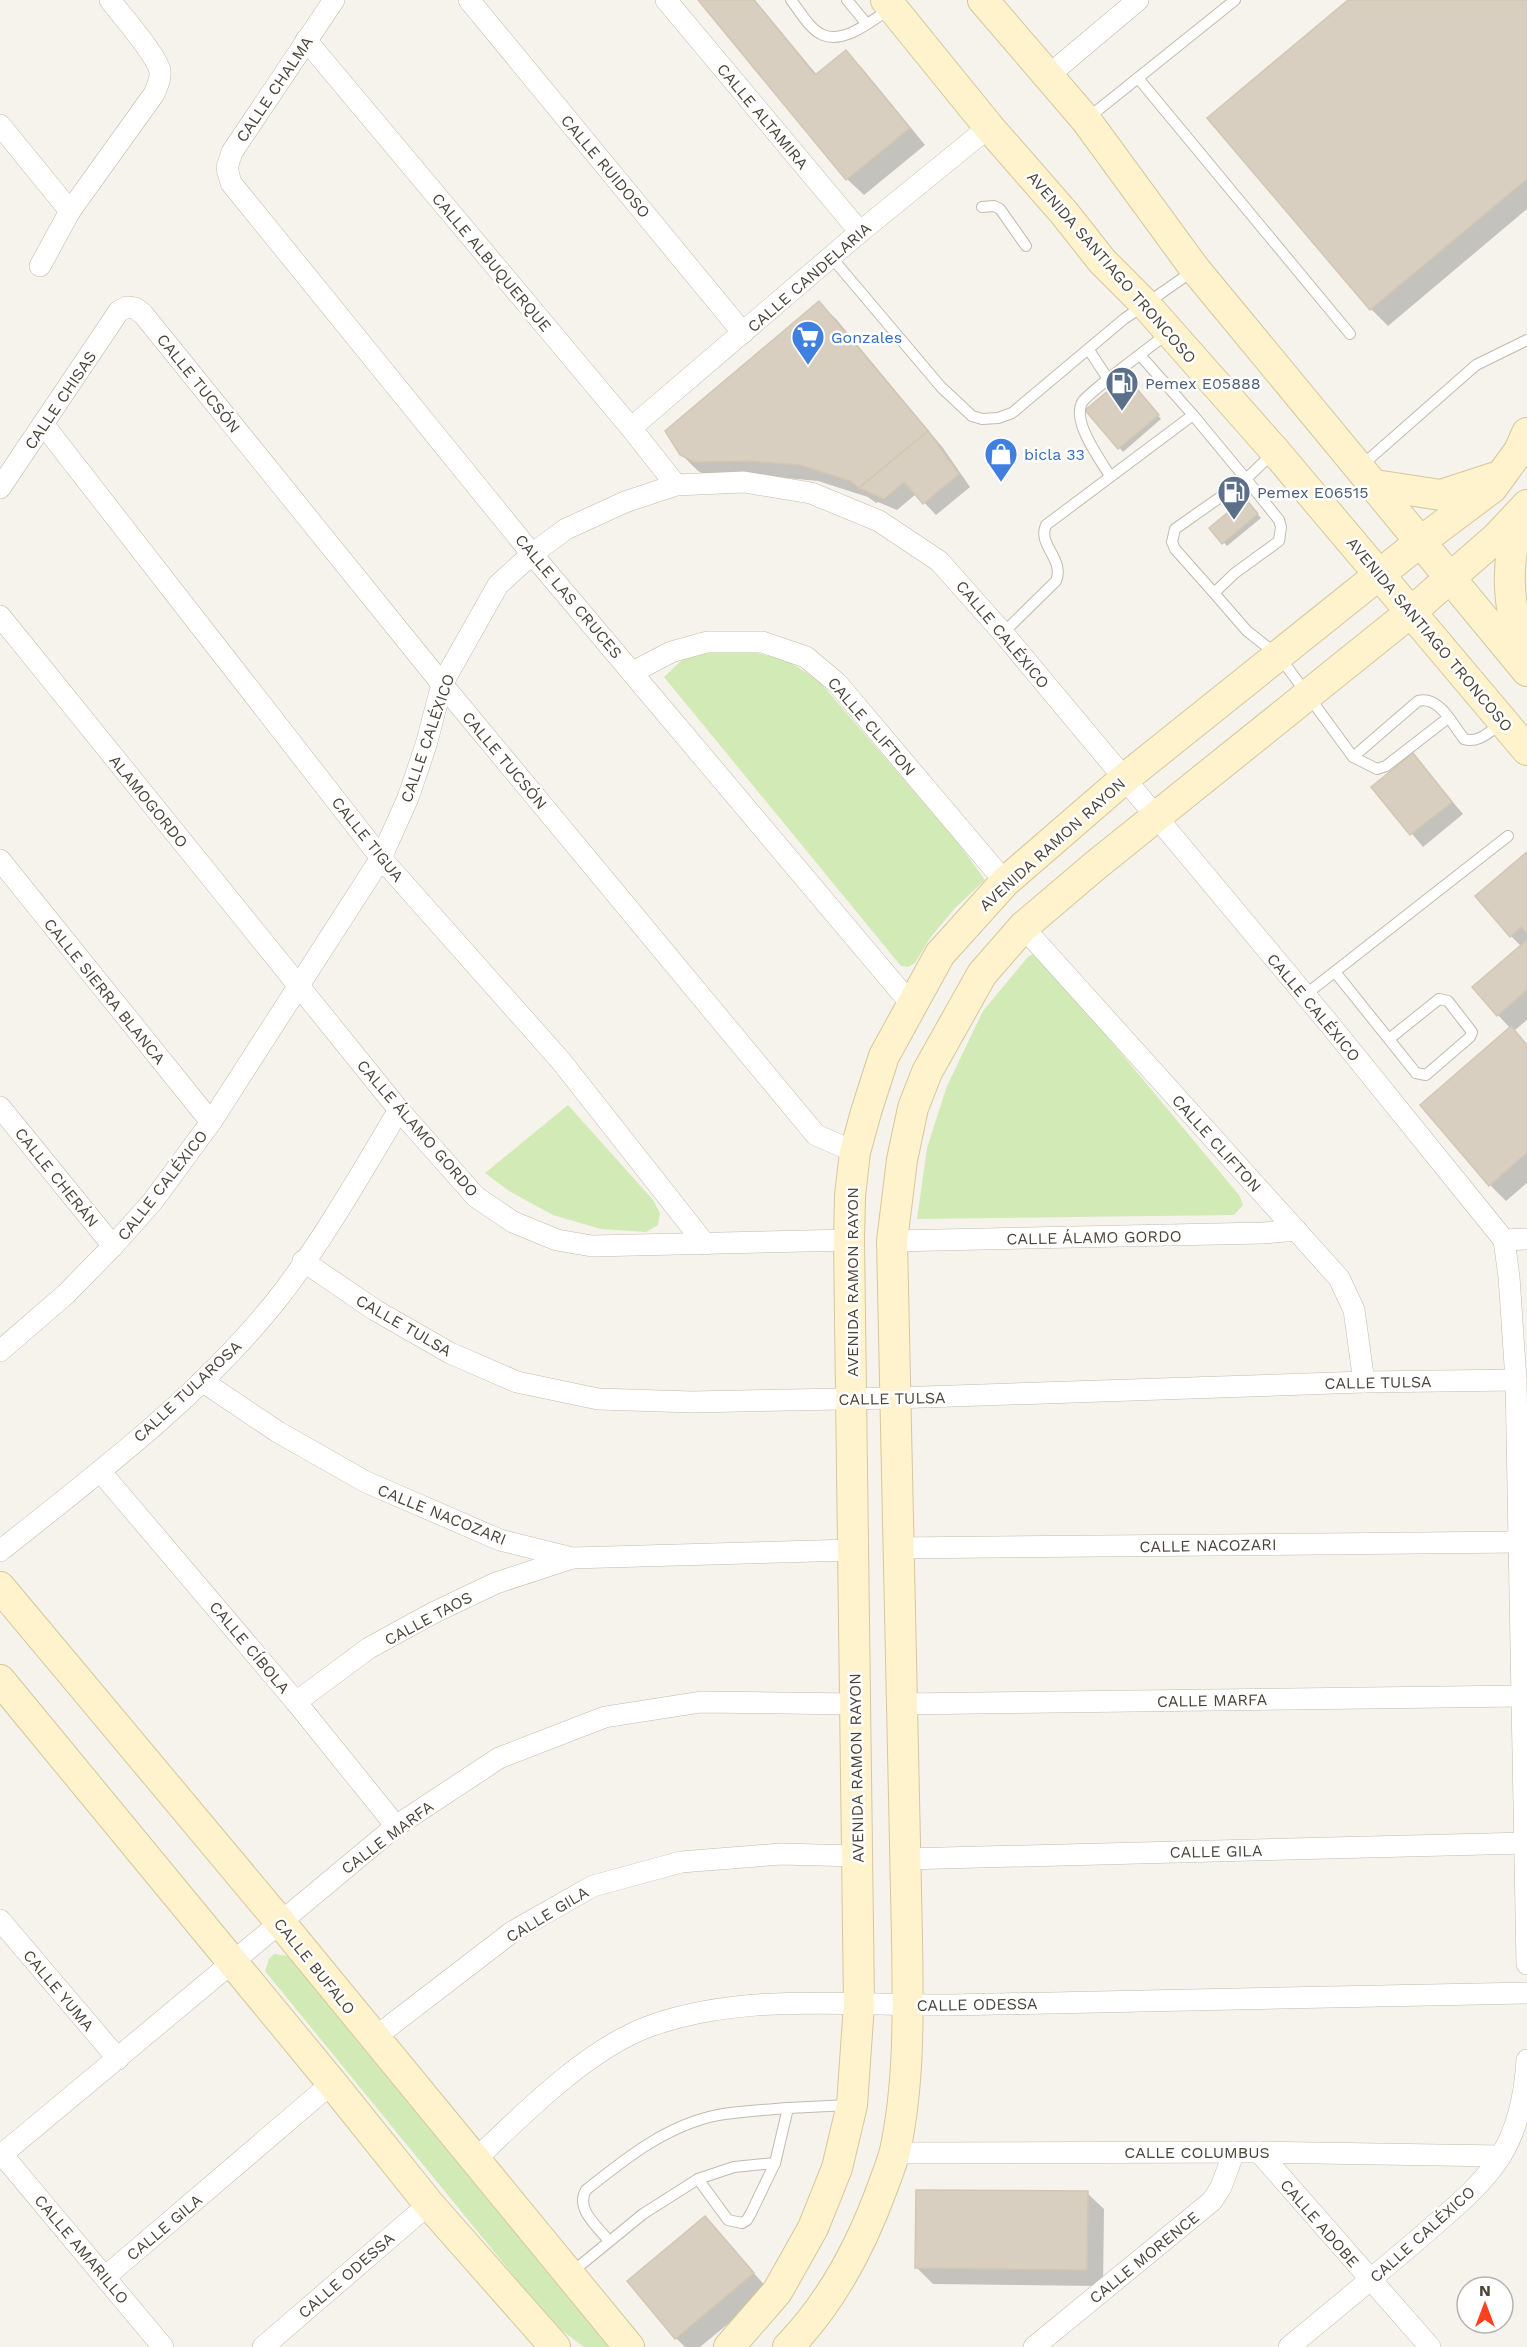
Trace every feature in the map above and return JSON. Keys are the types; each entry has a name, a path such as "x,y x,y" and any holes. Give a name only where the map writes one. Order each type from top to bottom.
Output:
{"main road":[{"path":"983,0 1086,120 1195,269 1525,669"},
{"name":"AVENIDA SANTIAGO TRONCOSO","path":"889,4 1102,261 1145,304 1275,451 1527,750"},
{"name":"AVENIDA RAMON RAYON","path":"729,2347 777,2292 813,2228 837,2168 852,2105 859,2004 850,1196 855,1152 884,1056 940,954 1005,882 1124,779 1420,542 1492,488 1519,451 1527,433"},
{"path":"1367,476 1441,495 1501,475"},
{"path":"788,2347 803,2331 844,2271 873,2212 894,2153 904,2094 908,2005 892,1241 902,1160 913,1108 927,1072 982,974 1023,927 1411,612 1497,537 1526,506"},
{"path":"1525,669 1510,606 1509,557 1515,531 1526,506"},
{"name":"CALLE BUFALO","path":"0,1587 629,2347"},
{"path":"0,1680 429,2204 555,2347"}],"street":[{"path":"40,266 70,211 154,94 160,82 160,70 154,59 110,0"},
{"name":"CALLE CHALMA","path":"231,183 228,168 232,152 334,0"},
{"name":"CALLE RUIDOSO","path":"469,0 743,333"},
{"name":"CALLE ALTAMIRA","path":"666,0 860,232"},
{"path":"1049,75 1138,0"},
{"name":"CALLE ALBUQUERQUE","path":"306,40 631,428 676,485"},
{"path":"0,125 70,211"},
{"name":"CALLE CANDELARIA","path":"631,428 860,232 989,127"},
{"name":"CALLE LAS CRUCES","path":"231,183 532,554 912,1004"},
{"name":"CALLE TUCSÓN","path":"119,311 126,306 135,308 143,314 442,684 816,1135 855,1152"},
{"name":"CALLE CHISAS","path":"0,488 119,311"},
{"name":"CALLE TIGUA","path":"43,424 381,858 561,1061 705,1244"},
{"name":"CALLE CALÉXICO","path":"2,1344 66,1294 113,1246 153,1201 211,1122 297,985 381,858 426,745 442,684 498,585 532,554 566,529 625,502 676,485 744,482 811,493 879,521 939,561 1003,633 1305,995 1504,1240"},
{"name":"ALAMOGORDO","path":"0,616 297,985"},
{"name":"CALLE CLIFTON","path":"633,672 671,652 707,642 762,642 806,657 837,683 1005,882"},
{"name":"CALLE SIERRA BLANCA","path":"0,860 211,1122"},
{"name":"CALLE CLIFTON","path":"1023,927 1330,1267 1345,1289 1354,1310 1364,1382"},
{"name":"CALLE ÁLAMO GORDO","path":"297,985 399,1110 476,1197 513,1222 557,1240 592,1246 849,1240"},
{"name":"CALLE CHERÁN","path":"0,1107 113,1246"},
{"name":"CALLE TULAROSA","path":"0,1551 100,1471 202,1381 239,1343 276,1300 303,1262 399,1110"},
{"name":"CALLE ÁLAMO GORDO","path":"892,1241 1263,1233 1296,1230"},
{"path":"1527,1239 1504,1240 1509,1277 1516,1380 1527,1964"},
{"name":"CALLE TULSA","path":"303,1262 375,1310 450,1353 517,1382 598,1399 692,1402 895,1398 1364,1382 1516,1380"},
{"name":"CALLE NACOZARI","path":"202,1381 278,1432 366,1482 500,1540 572,1558 853,1550"},
{"name":"CALLE CÍBOLA","path":"100,1471 296,1702 396,1826"},
{"name":"CALLE NACOZARI","path":"898,1548 1519,1542"},
{"name":"CALLE TAOS","path":"296,1702 369,1648 434,1613 496,1583 572,1558"},
{"name":"CALLE MARFA","path":"902,1704 1522,1696"},
{"name":"CALLE MARFA","path":"1,2154 396,1826 499,1758 605,1718 701,1702 855,1704"},
{"name":"CALLE GILA","path":"905,1859 1526,1843"},
{"name":"CALLE GILA","path":"374,2038 512,1932 593,1886 681,1862 781,1854 857,1856"},
{"name":"CALLE YUMA","path":"0,1920 118,2059"},
{"name":"CALLE ODESSA","path":"475,2160 544,2095 609,2047 648,2027 704,2011 758,2005 908,2005 1527,1993"},
{"name":"CALLE CALÉXICO","path":"1289,2347 1472,2191 1501,2156 1516,2121 1525,2089 1527,2060"},
{"name":"CALLE GILA","path":"105,2277 332,2083"},
{"name":"CALLE MORENCE","path":"1034,2347 1212,2201 1221,2187 1234,2152"},
{"name":"CALLE COLUMBUS","path":"894,2153 1258,2152 1501,2156"},
{"name":"CALLE ADOBE","path":"1258,2152 1430,2347"},
{"name":"CALLE AMARILLO","path":"1,2154 163,2347"},
{"name":"CALLE ODESSA","path":"263,2347 429,2204"}],"lane":[{"path":"791,0 822,35 836,37 848,34 866,23 889,4"},
{"path":"847,0 866,23"},
{"path":"1086,120 1235,0"},
{"path":"1138,78 1350,334"},
{"path":"982,207 994,206 1000,209 1026,246"},
{"path":"832,258 942,387 972,416 982,419 998,418 1012,413 1124,319 1195,269"},
{"path":"1110,476 1081,425 1079,413 1083,402 1108,379 1169,332"},
{"path":"1367,476 1476,365 1527,339"},
{"path":"1089,350 1108,379"},
{"path":"1140,355 1193,415 1279,520 1281,535 1279,541 1235,573 1214,593"},
{"path":"1003,633 1056,581 1058,562 1044,538 1046,525 1193,415"},
{"path":"1275,451 1246,479 1175,529 1172,542 1175,549 1247,631 1279,656 1353,757 1377,769 1386,766 1448,718"},
{"path":"1353,757 1418,701 1431,700 1468,741 1477,740 1503,722"},
{"path":"1305,995 1508,836"},
{"path":"1335,972 1416,1073 1426,1076 1470,1037 1472,1032 1448,1001 1439,999 1389,1039"},
{"path":"609,2241 584,2210 581,2202 582,2196 586,2190 636,2151 681,2126 719,2115 788,2108 852,2105"},
{"path":"698,2179 728,2220 742,2223 747,2220 775,2163 788,2108"},
{"path":"569,2274 643,2214 698,2179 734,2167 775,2163"}],"green space":[{"path":"722,650 757,653 788,661 818,680 956,840 985,880 955,908 930,938 915,963 908,967 901,966 664,677 683,659"},
{"path":"1036,951 1239,1195 1243,1205 1234,1215 917,1219 927,1148 947,1086 983,1011 1027,958"},
{"path":"568,1105 653,1200 660,1213 658,1225 646,1232 601,1229 553,1215 509,1191 485,1173"},
{"path":"274,1954 288,1956 609,2347 584,2347 553,2324 265,1971 269,1959"}],"building":[{"path":"698,0 754,0 815,75 846,50 910,128 846,180"},
{"path":"1348,0 1527,0 1527,179 1370,310 1207,118"},
{"name":"Gonzales","path":"819,301 928,431 859,488 850,481 800,465 748,461 695,462 680,455 665,431"},
{"name":"Pemex E05888","path":"1126,376 1159,415 1118,449 1085,410"},
{"path":"928,431 959,474 923,504 904,482 884,499 859,488"},
{"name":"Pemex E06515","path":"1245,498 1258,514 1222,544 1209,528"},
{"path":"1413,753 1452,802 1410,835 1371,787"},
{"path":"1527,852 1527,933 1521,927 1510,937 1475,896"},
{"path":"1527,940 1527,990 1497,1016 1472,987"},
{"path":"1511,1026 1527,1045 1527,1153 1489,1186 1420,1105"},
{"path":"916,2190 1088,2191 1087,2270 915,2268"},
{"path":"705,2216 754,2273 675,2339 627,2281"}],"place":[{"name":"Gonzales","path":"808,366"},
{"name":"Pemex E05888","path":"1122,412"},
{"name":"bicla 33","path":"1001,483"},
{"name":"Pemex E06515","path":"1234,521"}]}
